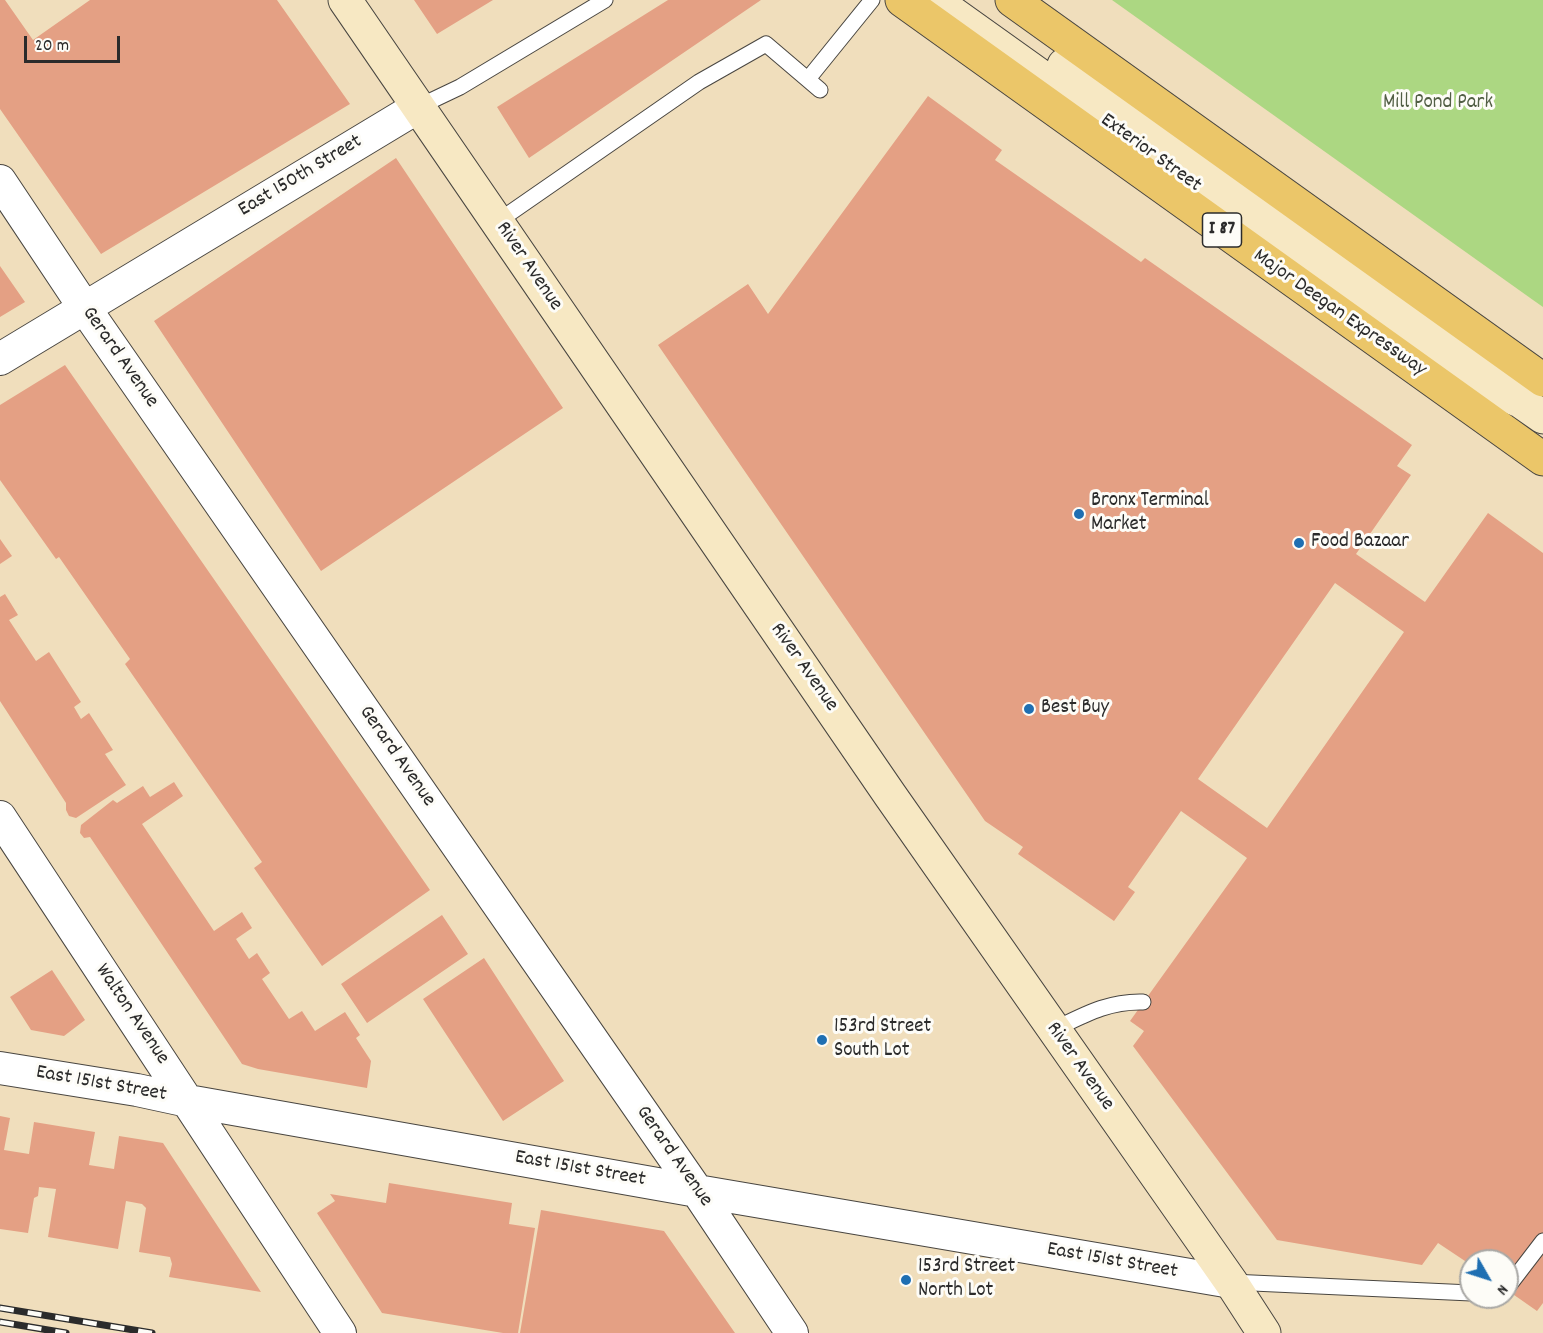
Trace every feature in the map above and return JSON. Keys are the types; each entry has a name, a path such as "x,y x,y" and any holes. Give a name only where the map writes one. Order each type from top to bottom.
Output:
{"highway":[{"name":"Major Deegan Expressway","path":"902,0 1543,459"},
{"path":"1012,0 1535,399"}],"main road":[{"name":"River Avenue","path":"345,0 1264,1333"},
{"name":"Exterior Street","path":"934,0 1459,375 1535,399"},
{"name":"Exterior Street","path":"973,0 1535,399"}],"street":[{"name":"East 150th Street","path":"0,359 418,107"},
{"name":"Gerard Avenue","path":"0,181 84,307 697,1191 792,1333"},
{"name":"Walton Avenue","path":"0,818 340,1333"},
{"name":"East 151st Street","path":"0,1068 137,1090 697,1191 1231,1282"}],"lane":[{"name":"East 150th Street","path":"418,107 460,87 605,0"},
{"path":"808,80 872,0"},
{"path":"497,222 699,82 766,44 820,90"},
{"path":"1053,1030 1102,1007 1124,1002 1143,1002"},
{"path":"1519,1272 1543,1241"},
{"path":"1231,1282 1459,1292"}],"green space":[{"name":"Mill Pond Park","path":"1112,0 1543,0 1543,307 1533,300"}],"building":[{"path":"0,0 5,0 33,40 90,0 277,0 350,104 101,254 0,109"},
{"path":"414,0 493,0 437,34"},
{"path":"668,0 761,0 529,158 497,107"},
{"name":"Bronx Terminal Market","path":"928,96 1002,150 995,160 1141,262 1145,258 1412,445 1397,466 1411,475 1356,554 1425,602 1488,513 1543,553 1543,1303 1537,1311 1519,1298 1519,1249 1459,1249 1459,1257 1438,1243 1422,1265 1277,1240 1133,1046 1144,1031 1130,1021 1247,858 1181,811 1128,887 1135,892 1114,921 1018,854 1023,847 985,821 658,345 748,284 768,314","holes":["1335,583 1404,632 1267,828 1198,779"]},
{"path":"396,158 563,408 321,571 154,321"},
{"path":"0,266 25,302 0,317"},
{"path":"65,365 430,890 322,966 254,868 262,862 125,664 130,659 59,557 56,559 0,480 0,405"},
{"path":"0,539 12,556 0,564"},
{"path":"5,594 18,615 9,620 36,661 49,652 81,702 74,707 81,719 89,713 113,750 105,754 126,785 76,818 69,816 66,803 0,701 0,597"},
{"path":"174,782 183,796 142,824 214,931 242,912 252,928 236,939 249,959 257,953 270,973 262,979 289,1019 302,1011 315,1031 345,1012 360,1035 356,1038 371,1061 367,1088 258,1069 242,1064 90,837 84,838 80,833 81,825 113,800 117,803 143,786 150,797"},
{"path":"442,915 468,954 367,1023 341,984"},
{"path":"484,958 564,1081 503,1121 423,999"},
{"path":"52,970 85,1020 64,1036 31,1030 10,997"},
{"path":"0,1116 10,1118 4,1150 29,1154 34,1122 95,1132 89,1165 114,1169 119,1136 163,1143 261,1292 169,1277 172,1264 170,1257 139,1252 146,1208 142,1204 126,1201 118,1249 48,1237 56,1189 39,1187 38,1196 34,1198 28,1233 0,1229"},
{"path":"389,1183 512,1203 509,1224 535,1228 518,1333 503,1333 382,1313 317,1213 335,1201 330,1194 386,1203"},
{"path":"541,1210 664,1231 735,1333 520,1333"}],"railway":[{"path":"0,1308 152,1333"},
{"path":"0,1322 66,1333"}],"place":[{"name":"Bronx Terminal Market","path":"1079,514"},
{"name":"Food Bazaar","path":"1299,543"},
{"name":"Best Buy","path":"1029,709"},
{"name":"153rd Street South Lot","path":"822,1040"},
{"name":"153rd Street North Lot","path":"906,1280"}]}
